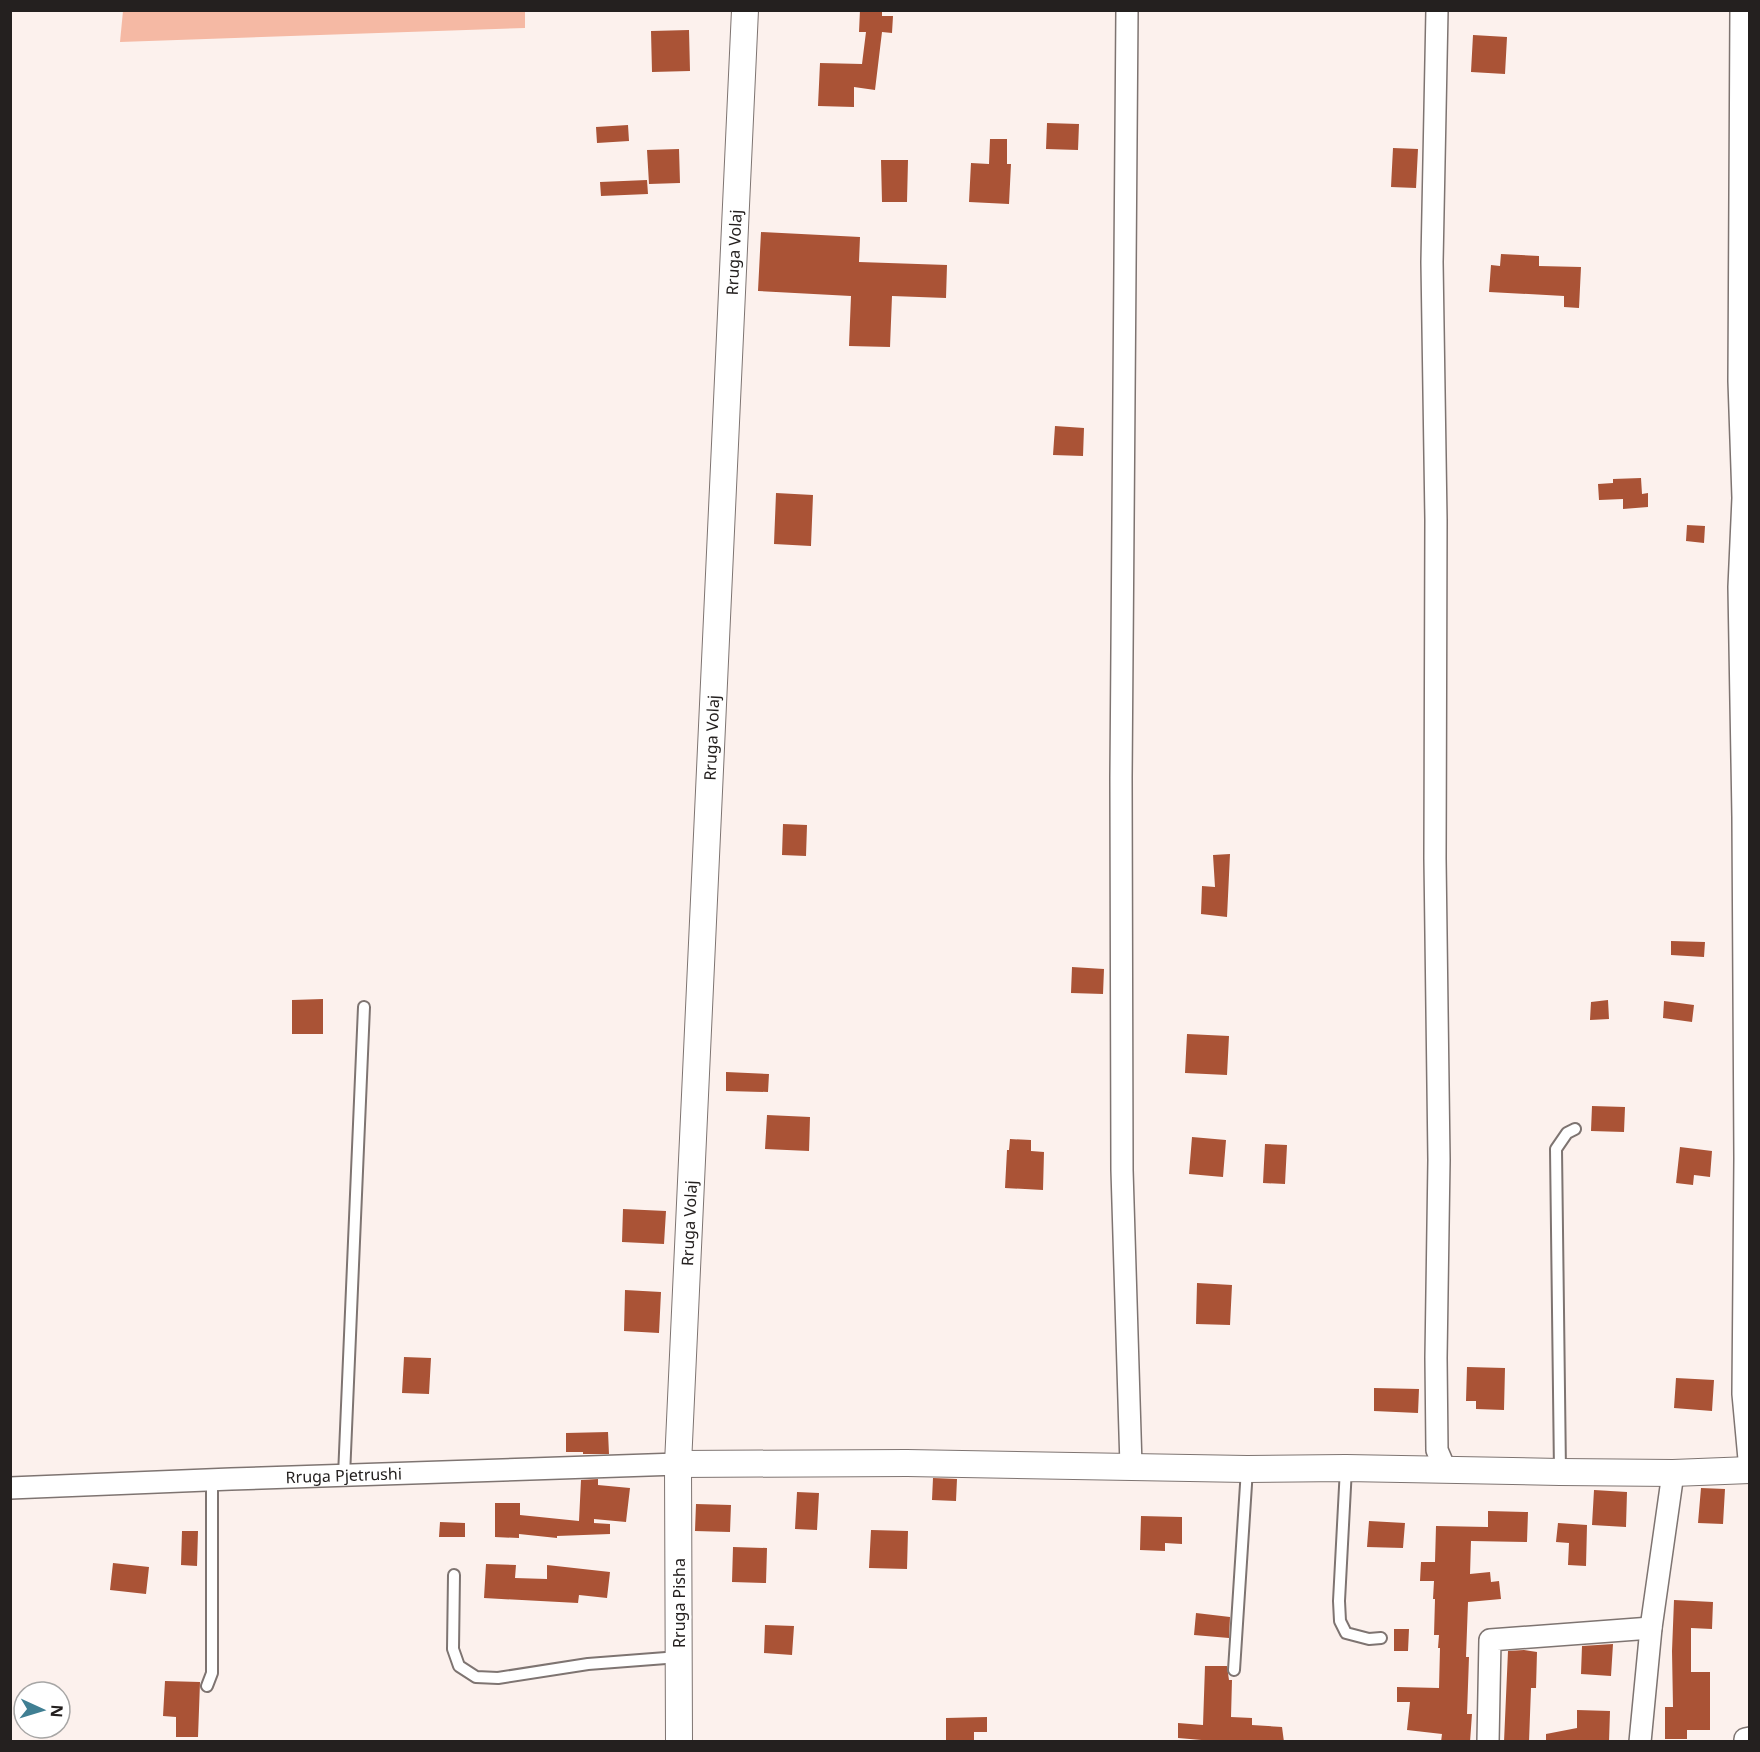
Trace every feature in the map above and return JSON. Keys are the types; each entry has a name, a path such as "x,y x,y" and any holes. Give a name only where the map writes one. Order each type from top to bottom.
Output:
{"street":[{"name":"Rruga Volaj","path":"678,1464 746,10"},
{"path":"1127,10 1122,730 1122,1170 1131,1466"},
{"path":"1437,10 1432,262 1436,509 1435,859 1439,1160 1436,1358 1437,1450 1445,1469"},
{"path":"678,1464 907,1463 1673,1473 1749,1470 1743,1394 1747,1070 1743,817 1745,568 1739,381 1741,10"},
{"name":"Rruga Pjetrushi","path":"10,1488 678,1464"},
{"name":"Rruga Pisha","path":"678,1464 679,1742"},
{"path":"1640,1742 1651,1628 1673,1473"},
{"path":"1488,1742 1490,1640 1651,1628"},
{"path":"1745,1742 1745,1739 1749,1738"}],"lane":[{"path":"345,1476 364,1007"},
{"path":"1560,1472 1556,1149 1567,1133 1575,1129"},
{"path":"1346,1468 1340,1621 1346,1633 1369,1639 1381,1638"},
{"path":"1234,1670 1247,1469"},
{"path":"207,1686 212,1673 212,1479"},
{"path":"454,1575 453,1649 459,1666 476,1677 498,1678 588,1664 679,1657"}],"shaded area":[{"path":"525,10 525,28 120,42 123,11"}],"building":[{"path":"860,10 882,10 882,16 893,16 892,33 882,32 875,90 854,87 854,107 818,106 820,63 862,64 866,32 859,32"},
{"path":"689,30 690,71 652,72 651,31"},
{"path":"1473,35 1507,37 1505,74 1471,72"},
{"path":"1047,123 1079,124 1078,150 1046,149"},
{"path":"628,125 629,141 597,143 596,127"},
{"path":"990,139 1007,139 1007,164 1011,164 1009,204 969,202 971,163 989,164"},
{"path":"1393,148 1418,149 1416,188 1391,187"},
{"path":"679,149 680,183 649,184 647,150"},
{"path":"881,160 908,160 907,202 882,202"},
{"path":"647,180 648,194 601,196 600,182"},
{"path":"761,232 860,237 859,262 947,265 946,298 892,296 890,347 849,346 851,296 758,291"},
{"path":"1501,254 1539,256 1539,266 1581,267 1579,308 1564,307 1564,296 1489,292 1491,265 1500,266"},
{"path":"1055,426 1084,428 1083,456 1053,455"},
{"path":"1641,478 1642,494 1648,493 1648,507 1623,509 1623,499 1599,500 1598,484 1613,483 1613,479"},
{"path":"776,493 813,495 811,546 774,544"},
{"path":"1687,525 1705,526 1704,543 1686,541"},
{"path":"783,824 807,825 806,856 782,855"},
{"path":"1230,854 1227,917 1201,914 1202,886 1215,887 1213,855"},
{"path":"1671,941 1705,942 1704,957 1671,955"},
{"path":"1072,967 1104,969 1103,994 1071,993"},
{"path":"323,999 323,1034 292,1034 292,1000"},
{"path":"1608,1000 1609,1019 1590,1020 1591,1002"},
{"path":"1664,1001 1694,1005 1692,1022 1663,1018"},
{"path":"1187,1034 1229,1036 1227,1075 1185,1073"},
{"path":"726,1072 769,1074 768,1092 726,1091"},
{"path":"1592,1106 1625,1107 1624,1132 1591,1131"},
{"path":"767,1115 810,1117 809,1151 765,1149"},
{"path":"1192,1137 1226,1140 1223,1177 1189,1174"},
{"path":"1010,1139 1031,1140 1031,1151 1044,1152 1043,1190 1005,1188 1007,1150 1009,1150"},
{"path":"1265,1144 1287,1145 1285,1184 1263,1183"},
{"path":"1680,1147 1712,1151 1710,1177 1694,1175 1693,1185 1676,1183"},
{"path":"623,1209 666,1211 664,1244 622,1242"},
{"path":"1197,1283 1232,1285 1230,1325 1196,1324"},
{"path":"625,1290 661,1292 659,1333 624,1331"},
{"path":"404,1357 431,1358 429,1394 402,1393"},
{"path":"1467,1367 1505,1368 1504,1410 1476,1409 1476,1401 1466,1401"},
{"path":"1676,1378 1714,1380 1712,1411 1674,1408"},
{"path":"1374,1388 1419,1389 1418,1413 1374,1411"},
{"path":"608,1432 609,1454 566,1452 566,1433"},
{"path":"933,1478 957,1479 956,1501 932,1500"},
{"path":"598,1479 598,1485 630,1488 626,1522 594,1519 594,1523 610,1524 610,1534 557,1536 557,1538 519,1534 519,1538 495,1537 495,1503 520,1503 520,1515 579,1521 581,1480"},
{"path":"1701,1488 1725,1489 1723,1524 1698,1523"},
{"path":"1594,1490 1627,1492 1626,1527 1592,1525"},
{"path":"797,1492 819,1493 817,1530 795,1529"},
{"path":"696,1504 731,1505 730,1532 695,1531"},
{"path":"1488,1511 1528,1512 1527,1542 1471,1541 1470,1574 1490,1572 1491,1582 1499,1581 1501,1599 1468,1602 1466,1657 1469,1657 1467,1714 1472,1714 1470,1742 1441,1742 1442,1734 1407,1730 1410,1702 1397,1702 1397,1687 1439,1688 1440,1648 1438,1648 1439,1635 1434,1635 1434,1581 1420,1581 1421,1562 1435,1562 1436,1526 1488,1527"},
{"path":"1141,1516 1182,1517 1182,1544 1165,1543 1165,1551 1140,1550"},
{"path":"1369,1521 1405,1523 1403,1548 1367,1547"},
{"path":"440,1522 465,1523 465,1537 439,1537"},
{"path":"1558,1523 1587,1525 1586,1566 1568,1565 1569,1543 1556,1542"},
{"path":"871,1530 908,1531 907,1569 869,1568"},
{"path":"182,1531 198,1531 197,1566 181,1565"},
{"path":"733,1547 767,1548 766,1583 732,1582"},
{"path":"113,1563 149,1567 146,1594 110,1590"},
{"path":"486,1564 516,1565 515,1578 547,1579 547,1565 610,1572 607,1598 579,1595 578,1603 484,1598"},
{"path":"1674,1600 1713,1602 1712,1629 1691,1628 1691,1672 1710,1672 1710,1730 1687,1730 1687,1739 1665,1739 1665,1707 1673,1707"},
{"path":"1196,1613 1230,1617 1229,1638 1194,1635"},
{"path":"765,1625 794,1626 792,1655 764,1653"},
{"path":"1394,1629 1409,1629 1408,1651 1394,1651"},
{"path":"1613,1644 1611,1676 1581,1674 1582,1646"},
{"path":"1508,1651 1537,1652 1536,1688 1531,1688 1529,1742 1504,1742"},
{"path":"1205,1666 1227,1666 1229,1680 1232,1680 1231,1717 1252,1718 1252,1725 1282,1727 1284,1742 1225,1742 1178,1738 1178,1723 1203,1725"},
{"path":"165,1681 200,1682 198,1737 176,1737 176,1717 163,1716"},
{"path":"1577,1710 1610,1711 1609,1742 1546,1742 1546,1734 1577,1728"},
{"path":"987,1717 987,1732 974,1732 974,1742 946,1742 946,1718"}]}
